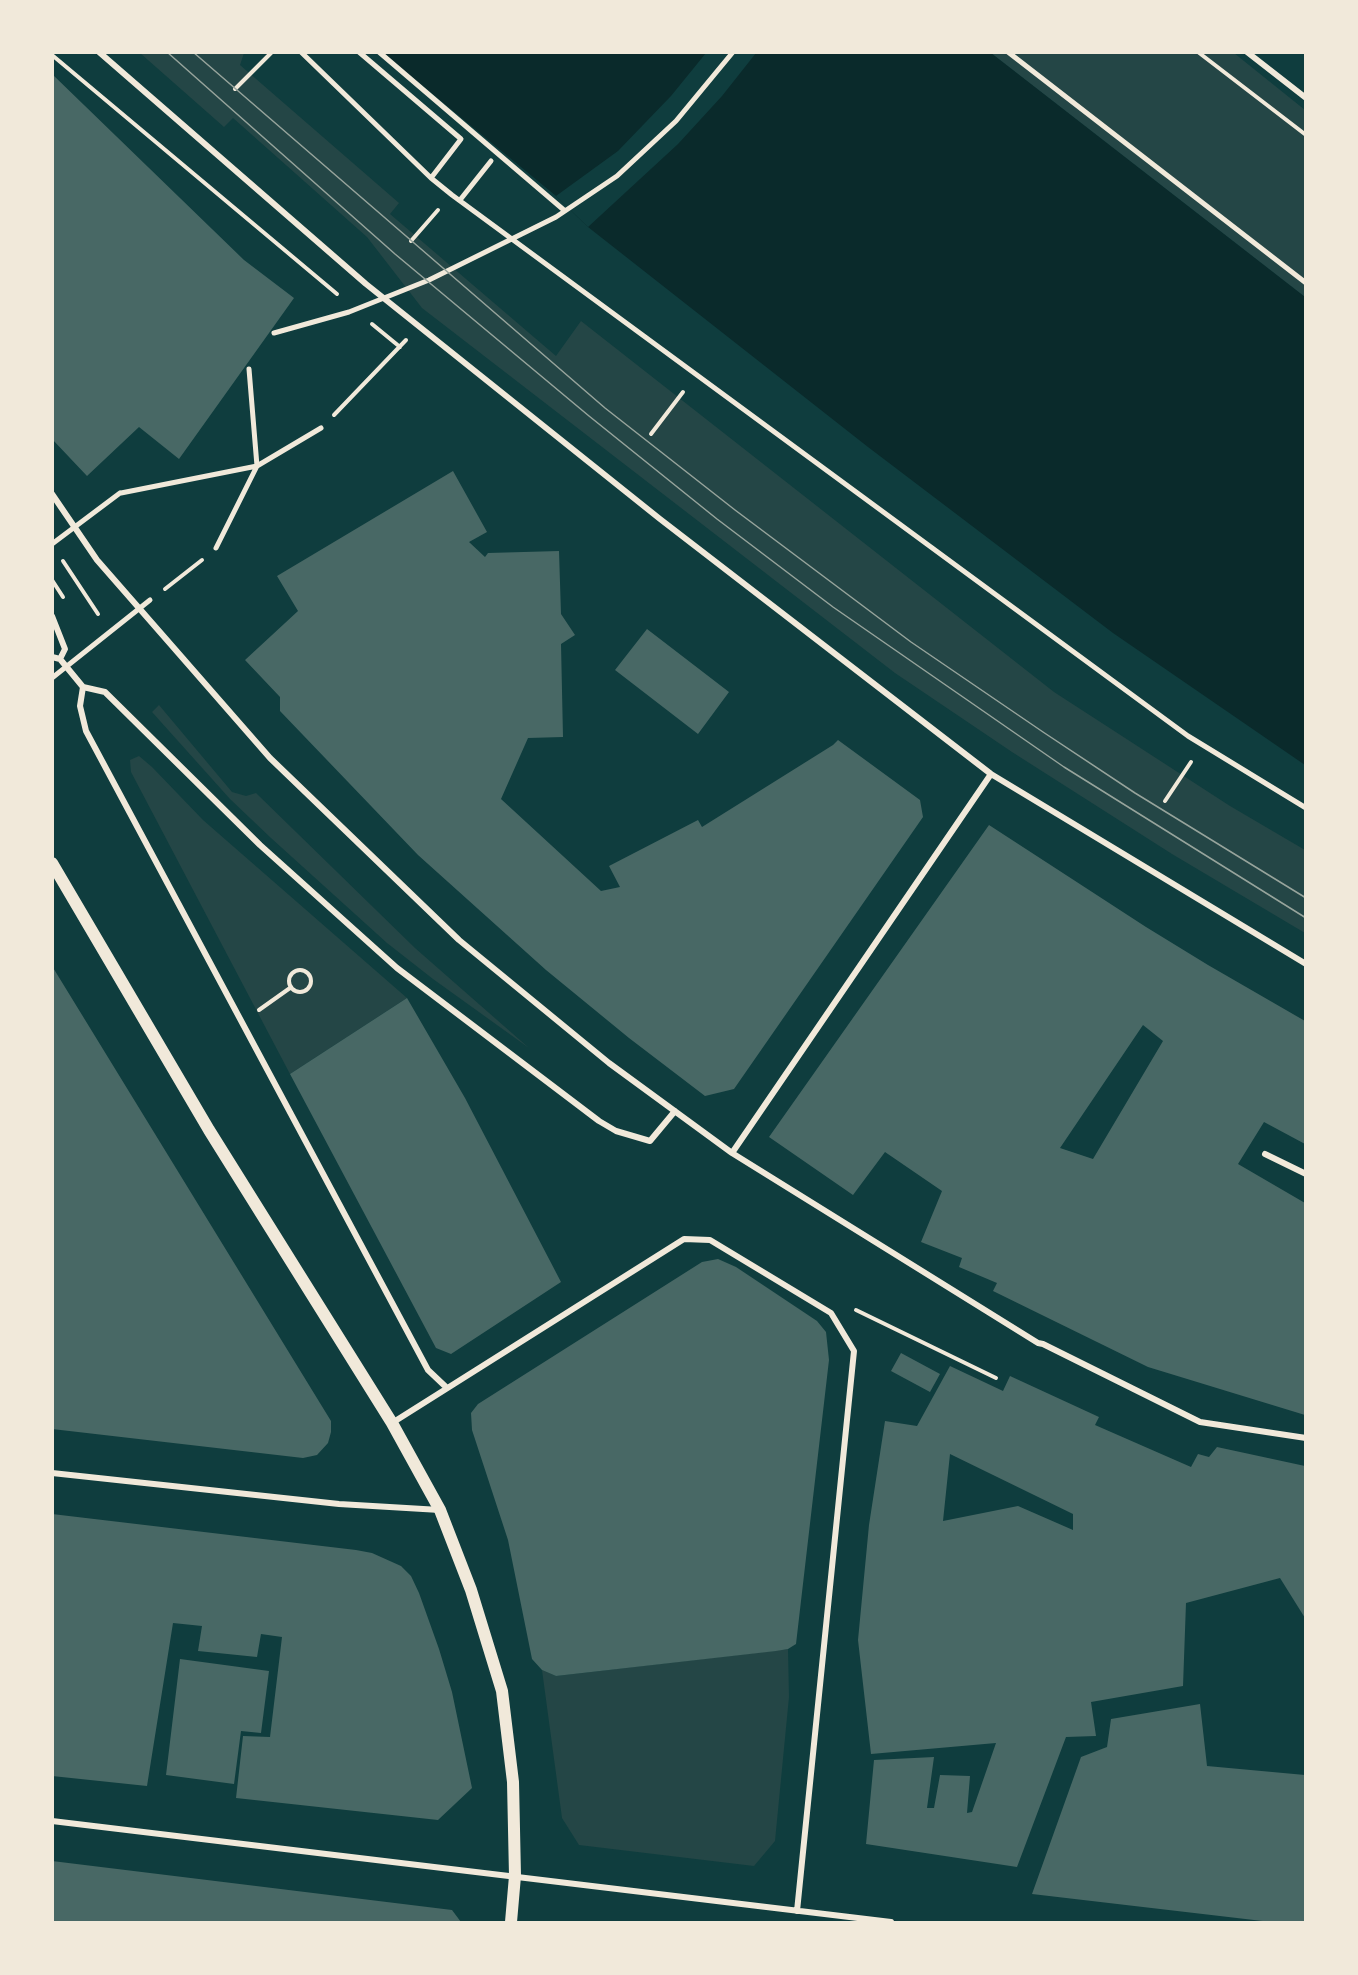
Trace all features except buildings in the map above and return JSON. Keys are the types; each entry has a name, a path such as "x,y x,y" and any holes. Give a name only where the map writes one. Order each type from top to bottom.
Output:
{"main road":[{"path":"52,863 208,1130 392,1423 440,1510 471,1590 502,1690 513,1782 515,1876 511,1923"}],"street":[{"path":"99,52 366,284 660,519 991,774 1305,964"},
{"path":"301,52 431,178 452,195 1188,736 1305,808"},
{"path":"359,52 461,139 431,178"},
{"path":"379,52 566,211"},
{"path":"274,333 349,312 429,280 556,218 617,176 676,122 733,52"},
{"path":"1008,52 1305,283"},
{"path":"1247,52 1305,98"},
{"path":"460,200 491,161"},
{"path":"216,548 257,466 249,369"},
{"path":"52,544 120,493 257,466 321,428"},
{"path":"52,494 97,560 270,758 459,940 609,1063 732,1153 1038,1343 1200,1422 1305,1438"},
{"path":"52,678 150,600"},
{"path":"52,616 65,649 60,659"},
{"path":"52,657 60,659 83,687 105,692 260,845 397,968 599,1121 616,1131 650,1141 675,1111"},
{"path":"83,687 80,706 86,730 428,1370 447,1388"},
{"path":"732,1153 991,774"},
{"path":"1264,1154 1305,1174"},
{"path":"392,1423 684,1239 710,1240 831,1313 854,1351 797,1911"},
{"path":"52,1473 339,1504 440,1510"},
{"path":"52,1821 891,1923"}],"path":[{"path":"235,89 272,52"},
{"path":"1198,52 1305,135"},
{"path":"52,55 337,294"},
{"path":"411,241 452,195"},
{"path":"321,428 419,326"},
{"path":"651,434 696,375"},
{"path":"150,600 216,548"},
{"path":"58,554 110,632"},
{"path":"1164,801 1203,745"},
{"path":"296,970 303,970 309,975 311,981 309,988 303,992 296,992 290,988 288,981 290,974 296,970"},
{"path":"241,1023 290,988"},
{"path":"856,1310 996,1378"}],"shaded area":[{"path":"140,53 244,53 240,65 399,203 390,214 556,356 581,321 1054,692 1230,806 1305,850 1305,933 1172,854 1012,752 895,673 422,308 367,237 233,118 224,127"},
{"path":"383,53 991,53 1305,297 1305,765 1113,633 868,447 588,227 556,196"},
{"path":"991,53 1234,53 1305,110 1305,297"},
{"path":"159,705 232,792 246,796 256,793 415,948 529,1048 387,943 271,838 230,799 152,712"},
{"path":"139,756 203,820 407,998 290,1074 131,772 130,760"},
{"path":"788,1649 789,1697 775,1841 754,1866 579,1845 562,1818 542,1670 556,1676"}],"pier":[{"path":"706,53 756,53 722,96 678,144 588,227 556,196 618,151 671,96"}],"tram line":[{"path":"167,52 395,254 589,416 717,519 833,607 1064,767 1306,918"},
{"path":"193,52 605,408 735,510 911,642 1043,732 1135,793 1306,898"}]}
